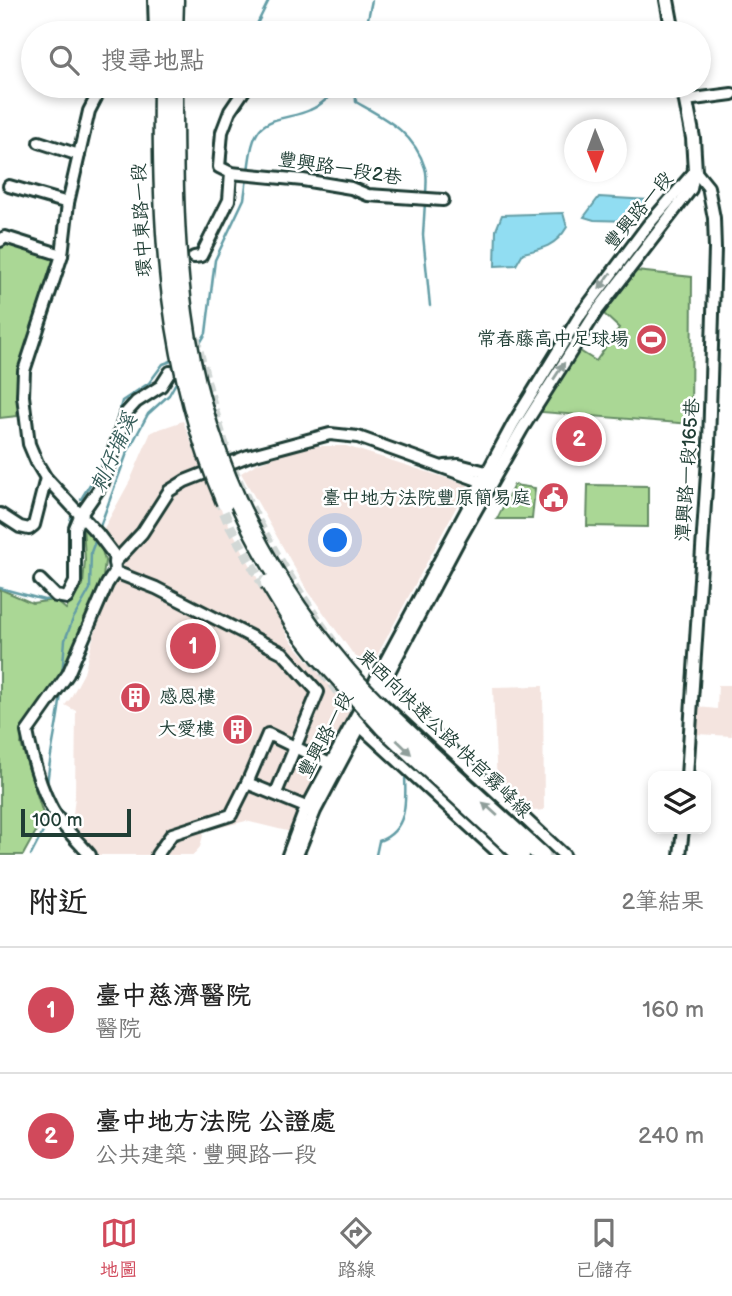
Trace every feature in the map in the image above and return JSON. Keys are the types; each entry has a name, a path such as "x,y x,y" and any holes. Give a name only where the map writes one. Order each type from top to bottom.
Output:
{"highway":[{"path":"163,21 164,0"},
{"path":"174,21 175,0"},
{"name":"東西向快速公路 快官霧峰線","path":"162,98 164,238 172,314 189,401 200,437 235,523 294,625 319,656 384,728 521,855"},
{"name":"東西向快速公路 快官霧峰線","path":"174,98 175,211 191,357 211,433 244,519 289,595 342,666 392,717 541,855"}],"main road":[{"path":"667,0 671,21"},
{"path":"686,100 693,138 695,172"}],"street":[{"path":"155,0 155,21"},
{"path":"180,0 180,21"},
{"path":"711,97 732,94"},
{"path":"93,98 68,203 62,255 24,371 24,416 29,444 46,478 98,534 114,555 115,567"},
{"name":"環中東路一段","path":"156,98 156,198 160,269 172,352"},
{"name":"環中東路一段","path":"180,98 180,206 190,316"},
{"path":"194,257 201,256 242,173 219,167 222,132 230,111 239,98"},
{"path":"686,100 701,98"},
{"path":"39,142 79,155"},
{"name":"豐興路一段","path":"288,855 296,829 311,809 459,540 513,424 579,317 648,225 695,172"},
{"name":"潭興路一段165巷","path":"687,771 709,443 715,249 714,218 708,187 695,172"},
{"name":"豐興路一段2巷","path":"242,173 351,188 368,195 443,200"},
{"path":"9,186 68,203"},
{"path":"0,241 5,237 62,255"},
{"path":"40,580 56,596 67,598 75,582 75,528 103,483 126,413 136,402 161,386 170,372"},
{"path":"90,855 51,807 32,756 27,732 68,674 115,567 142,533 169,491 185,481 248,456 330,434 358,437 445,466 459,465 489,478"},
{"path":"0,514 20,527 29,529 34,525 46,478"},
{"path":"115,567 283,653 318,692 276,793"},
{"path":"379,683 564,855"},
{"path":"357,723 501,855"},
{"path":"157,855 172,834 231,815 268,734 334,766"},
{"path":"247,783 311,809"},
{"name":"豐興路一段","path":"297,855 311,809"},
{"path":"680,855 682,834"}],"shaded area":[{"path":"183,421 207,483 289,638 351,711 307,794 291,832 246,821 204,831 200,847 193,855 99,855 72,823 76,711 65,705 84,673 94,635 118,573 124,566 103,530 130,481 151,432"},
{"path":"314,446 346,446 468,485 370,669 353,654 306,588 241,473 285,453"},
{"path":"718,685 732,685 732,736 696,734 698,707 717,709"},
{"path":"543,686 544,810 523,812 497,788 493,687"}],"green space":[{"path":"6,241 51,255 54,260 23,356 17,416 0,418 0,246"},
{"name":"常春藤高中足球場","path":"636,271 692,277 691,424 541,412 578,350 596,361 619,328 604,314"},
{"path":"514,485 535,488 532,519 497,519"},
{"path":"588,485 648,486 648,527 587,526"},
{"path":"83,523 102,550 105,561 103,577 73,657 25,727 21,744 44,817 23,855 0,855 0,589 32,603 55,600 66,609 83,585"}],"water":[{"path":"599,197 648,200 631,221 594,220 584,217"},
{"path":"563,213 567,227 553,243 523,253 516,265 495,266 496,230 502,215"}],"waterway":[{"path":"258,21 269,0"},
{"name":"刺仔埔溪","path":"368,21 372,0"},
{"name":"刺仔埔溪","path":"248,171 253,144 260,129 277,119 304,113 328,98"},
{"path":"356,98 356,102 398,128 414,145 426,171 426,195"},
{"path":"226,167 227,138"},
{"name":"刺仔埔溪","path":"196,350 206,333 215,260 244,199 247,178"},
{"path":"194,254 224,198 225,191"},
{"path":"425,202 423,235 430,306"},
{"path":"109,447 122,401 149,383 163,364 174,360"},
{"name":"刺仔埔溪","path":"99,529 127,453 148,414 169,395 178,379"},
{"path":"81,499 105,460"},
{"path":"70,551 68,531 72,513"},
{"name":"刺仔埔溪","path":"62,676 65,640 90,589 91,552 96,539"},
{"path":"0,588 44,600 54,599"},
{"name":"刺仔埔溪","path":"47,787 61,693"},
{"path":"376,855 379,841 395,830 403,814 405,775"},
{"name":"刺仔埔溪","path":"31,855 43,832 46,804"}],"tunnel":[{"path":"195,337 218,425 236,476 280,562 333,642"},
{"path":"218,498 230,526 267,592"},
{"path":"314,660 344,700 400,754"},
{"path":"373,689 554,855"}],"place":[{"name":"常春藤高中足球場","path":"652,339"},
{"name":"臺中地方法院 公證處","path":"579,439"},
{"name":"臺中地方法院豐原簡易庭","path":"554,498"},
{"name":"臺中慈濟醫院","path":"193,646"},
{"name":"感恩樓","path":"136,697"},
{"name":"大愛樓","path":"238,729"}]}
